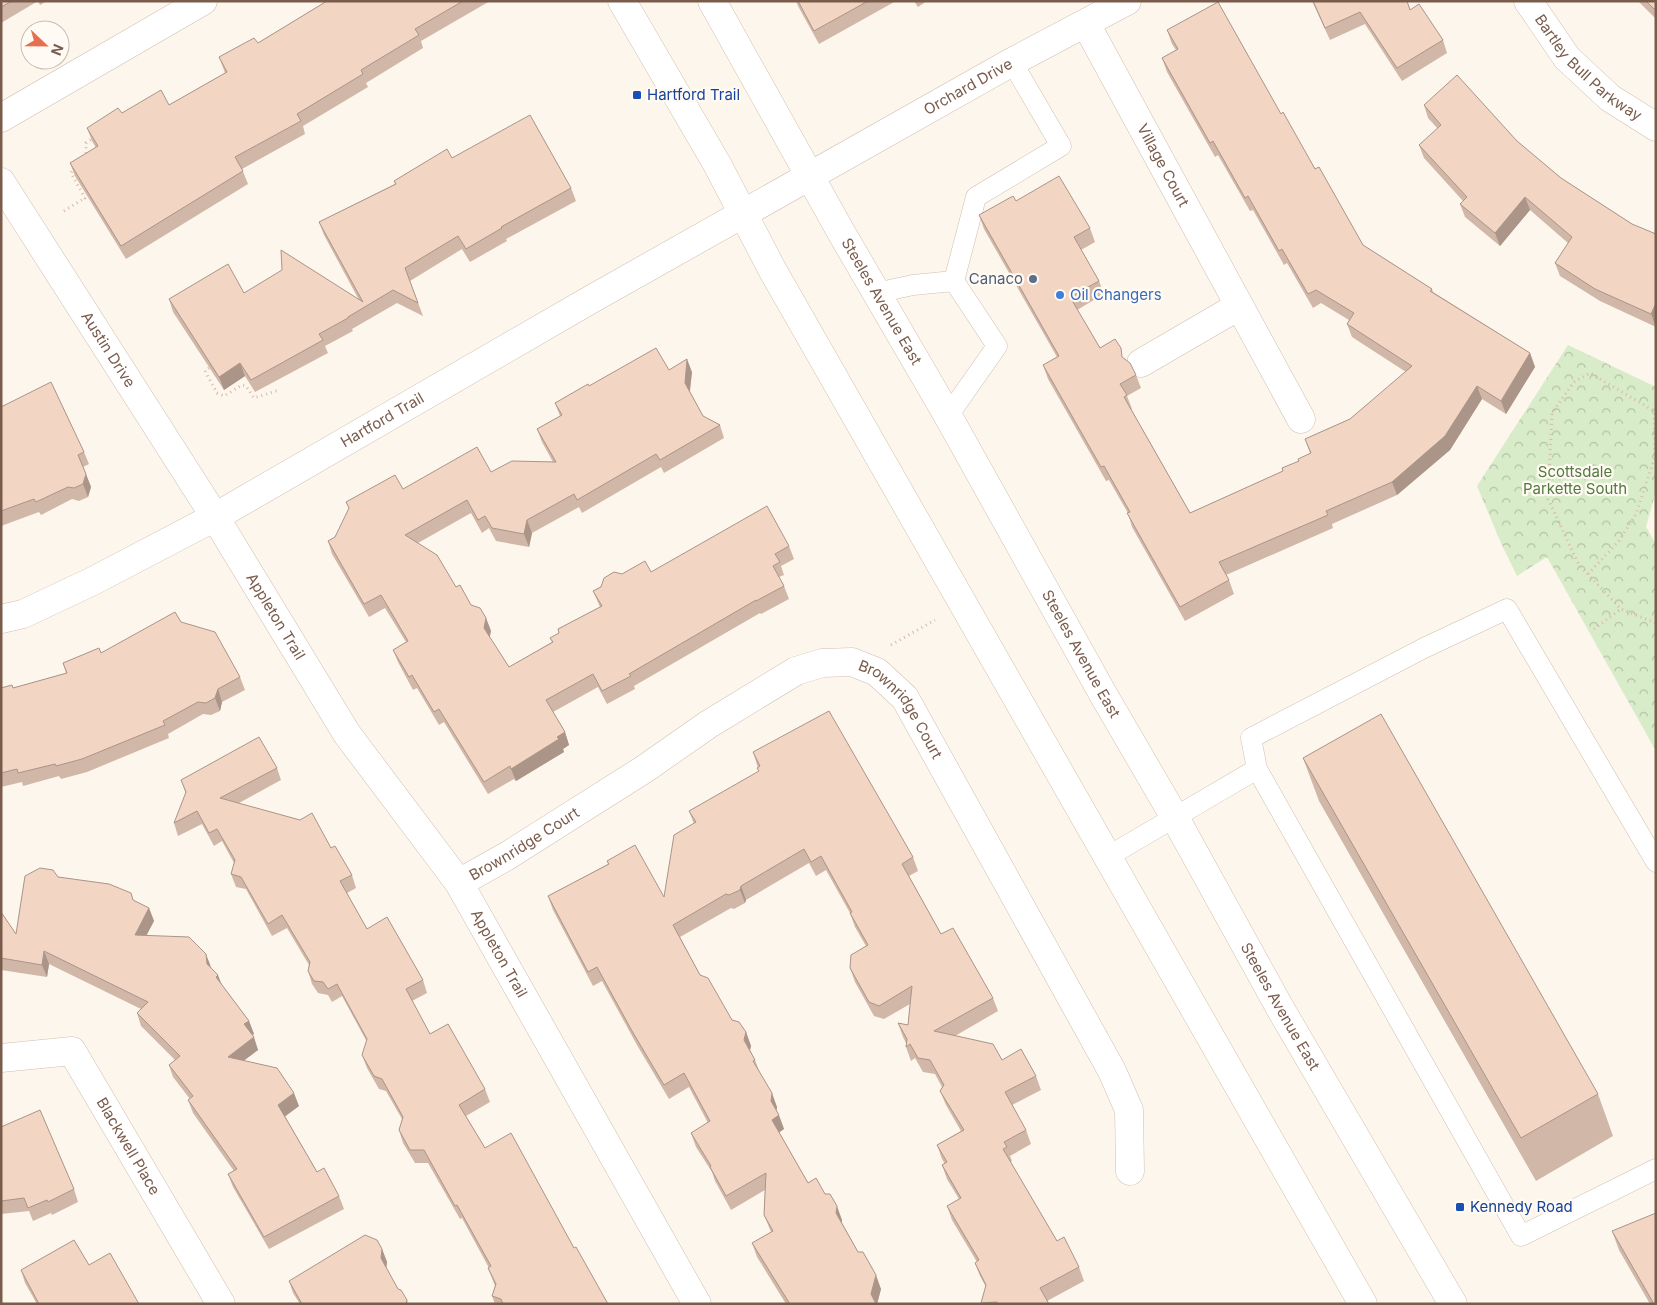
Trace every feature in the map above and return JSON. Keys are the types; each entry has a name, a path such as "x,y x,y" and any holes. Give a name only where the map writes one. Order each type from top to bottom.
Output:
{"street":[{"path":"1,118 203,1"},
{"path":"622,1 717,164 773,271 1363,1304"},
{"name":"Steeles Avenue East","path":"712,1 876,293 948,416 1103,694 1174,816 1280,1008 1453,1304"},
{"name":"Orchard Drive","path":"810,176 1012,62 1128,1"},
{"name":"Bartley Bull Parkway","path":"1528,1 1567,58 1610,98 1656,127"},
{"name":"Village Court","path":"1086,24 1300,419"},
{"name":"Hartford Trail","path":"1,620 23,614 93,581 215,516 810,176"},
{"name":"Austin Drive","path":"1,182 215,516"},
{"path":"1141,363 1239,306"},
{"name":"Appleton Trail","path":"215,516 347,734 460,884 697,1304"},
{"name":"Brownridge Court","path":"460,884 643,770 709,724 796,671 822,663 852,662 877,672 905,698 1112,1071 1129,1110 1130,1171"},
{"name":"Blackwell Place","path":"1,1058 72,1051 221,1304"}],"lane":[{"path":"948,416 997,346 954,281 976,197 1061,146 1012,62"},
{"path":"876,293 913,285 954,281"},
{"path":"1656,862 1507,609 1424,648 1250,738 1256,769 1522,1236 1656,1169"},
{"path":"1107,857 1256,769"}],"path":[{"path":"80,160 86,154 86,143 99,133"},
{"path":"75,165 71,173 85,198"},
{"path":"64,212 92,195"},
{"path":"214,365 205,371 217,393 224,396 242,385 246,386 254,398 279,390"},
{"path":"1588,574 1620,541 1636,514 1655,457 1654,411 1590,373 1574,382 1552,413 1548,499 1579,565 1621,608 1656,623"},
{"path":"877,672 888,647 924,627 962,602"},
{"path":"1594,629 1621,608"}],"green space":[{"name":"Scottsdale Parkette South","path":"1568,345 1656,387 1656,491 1646,527 1656,544 1656,751 1547,557 1517,576 1477,486"}],"building":[{"path":"1,1 12,1 1,7"},
{"path":"327,1 463,1 415,29 419,35 361,70 363,74 297,114 301,121 235,157 243,171 121,246 70,163 98,146 87,128 118,108 122,113 161,90 169,105 227,72 219,57 254,38 258,43"},
{"path":"798,1 868,1 814,31"},
{"path":"1313,1 1407,1 1410,10 1419,4 1443,40 1397,68 1360,12 1325,28"},
{"path":"1646,1 1656,1 1656,10 1653,8"},
{"path":"1218,2 1281,114 1283,112 1315,169 1319,167 1363,245 1432,289 1430,291 1530,353 1501,401 1477,386 1445,436 1392,482 1326,511 1328,515 1219,562 1229,580 1180,607 1127,513 1130,512 1104,466 1101,467 1043,365 1059,356 979,215 1013,196 1016,201 1059,176 1090,228 1074,237 1099,281 1070,297 1100,348 1115,339 1121,348 1122,357 1130,363 1136,375 1120,384 1127,395 1124,397 1190,513 1283,471 1282,468 1299,461 1298,459 1311,453 1305,439 1350,419 1412,366 1347,324 1354,313 1316,290 1308,294 1282,249 1279,251 1248,196 1245,198 1213,141 1210,143 1162,58 1178,49 1167,30"},
{"path":"1457,75 1517,141 1561,178 1632,224 1656,234 1656,303 1651,314 1595,289 1555,263 1572,237 1525,197 1495,233 1460,204 1467,197 1419,145 1441,125 1424,105"},
{"path":"530,115 571,188 466,249 458,236 405,268 418,303 393,290 319,334 323,340 251,380 240,363 219,377 169,299 228,264 244,293 282,270 281,250 363,302 319,222 396,184 394,181 447,149 452,158"},
{"path":"656,348 669,370 687,359 685,383 703,416 720,425 660,460 656,454 577,500 574,494 527,520 524,534 492,528 485,516 478,520 467,500 405,535 437,555 456,587 460,585 471,605 480,608 486,618 484,628 509,667 553,642 550,638 559,633 558,629 602,606 593,591 601,587 604,578 614,572 622,574 645,561 651,572 767,506 789,546 775,554 780,562 773,566 784,586 756,600 629,674 631,676 602,691 593,674 546,700 565,732 557,737 559,739 511,769 510,766 484,782 439,709 434,712 412,675 409,677 393,650 408,641 381,595 364,604 328,541 335,537 349,508 346,502 395,475 403,489 477,447 491,472 512,461 556,462 537,429 562,415 555,403"},
{"path":"51,382 84,452 78,455 86,474 83,484 74,488 68,487 36,502 34,499 1,511 1,407"},
{"path":"175,612 181,622 215,632 240,677 218,689 215,698 206,703 198,702 163,721 165,725 82,759 18,773 17,769 1,773 1,688 12,685 13,688 67,673 63,663 99,648 101,653"},
{"path":"829,711 913,857 902,864 941,934 953,928 993,998 934,1031 993,1044 1002,1060 1021,1049 1036,1076 1005,1092 1026,1130 1004,1142 1007,1147 1003,1149 1057,1241 1064,1237 1079,1267 1040,1288 1049,1304 981,1303 986,1285 975,1263 979,1260 947,1206 961,1198 942,1165 947,1162 937,1145 964,1130 940,1091 944,1085 930,1060 918,1058 910,1044 906,1047 907,1039 898,1023 908,1025 912,986 879,1006 869,1002 850,968 851,955 868,945 821,856 811,862 804,849 741,886 740,890 729,895 726,894 673,925 700,975 708,978 732,1020 739,1022 746,1032 744,1040 755,1060 753,1061 772,1093 771,1101 779,1115 772,1120 808,1183 816,1178 825,1194 830,1194 837,1206 836,1213 858,1252 863,1252 876,1275 871,1294 876,1304 790,1304 752,1243 773,1231 764,1215 766,1173 726,1196 691,1133 710,1121 684,1073 664,1085 597,967 588,972 548,896 609,864 607,861 635,845 664,897 674,835 696,822 689,811 759,771 757,768 760,766 753,752"},
{"path":"1381,714 1598,1094 1521,1138 1303,758"},
{"path":"259,737 277,768 220,798 300,820 312,813 331,848 335,846 352,875 340,881 367,929 387,917 423,980 406,989 430,1034 448,1024 485,1089 459,1105 485,1148 511,1133 574,1248 576,1247 608,1304 503,1304 501,1299 492,1296 496,1284 488,1268 491,1266 424,1150 410,1150 399,1130 403,1117 382,1079 374,1076 362,1055 367,1039 337,984 328,989 323,982 314,981 308,971 310,962 282,915 268,924 241,877 231,874 235,860 217,829 209,833 197,811 174,823 186,792 181,780"},
{"path":"40,868 53,870 58,877 109,884 131,893 133,900 149,908 135,935 189,937 206,954 207,964 218,975 216,977 249,1021 244,1024 254,1037 228,1057 277,1068 294,1093 278,1105 317,1172 324,1168 339,1196 264,1237 228,1174 237,1169 188,1100 193,1096 169,1065 180,1056 137,1013 148,1002 44,951 42,965 1,958 1,912 16,934 25,876"},
{"path":"40,1110 74,1189 48,1202 47,1200 28,1208 24,1198 1,1201 1,1127"},
{"path":"1656,1213 1656,1304 1654,1304 1612,1231"},
{"path":"365,1235 377,1240 382,1249 381,1258 398,1289 401,1290 407,1300 406,1304 302,1304 289,1281"},
{"path":"74,1240 89,1265 110,1253 139,1304 39,1304 21,1270"}],"place":[{"name":"Hartford Trail","path":"637,95"},
{"name":"Canaco","path":"1033,279"},
{"name":"Oil Changers","path":"1060,295"},
{"name":"Kennedy Road","path":"1460,1207"}]}
